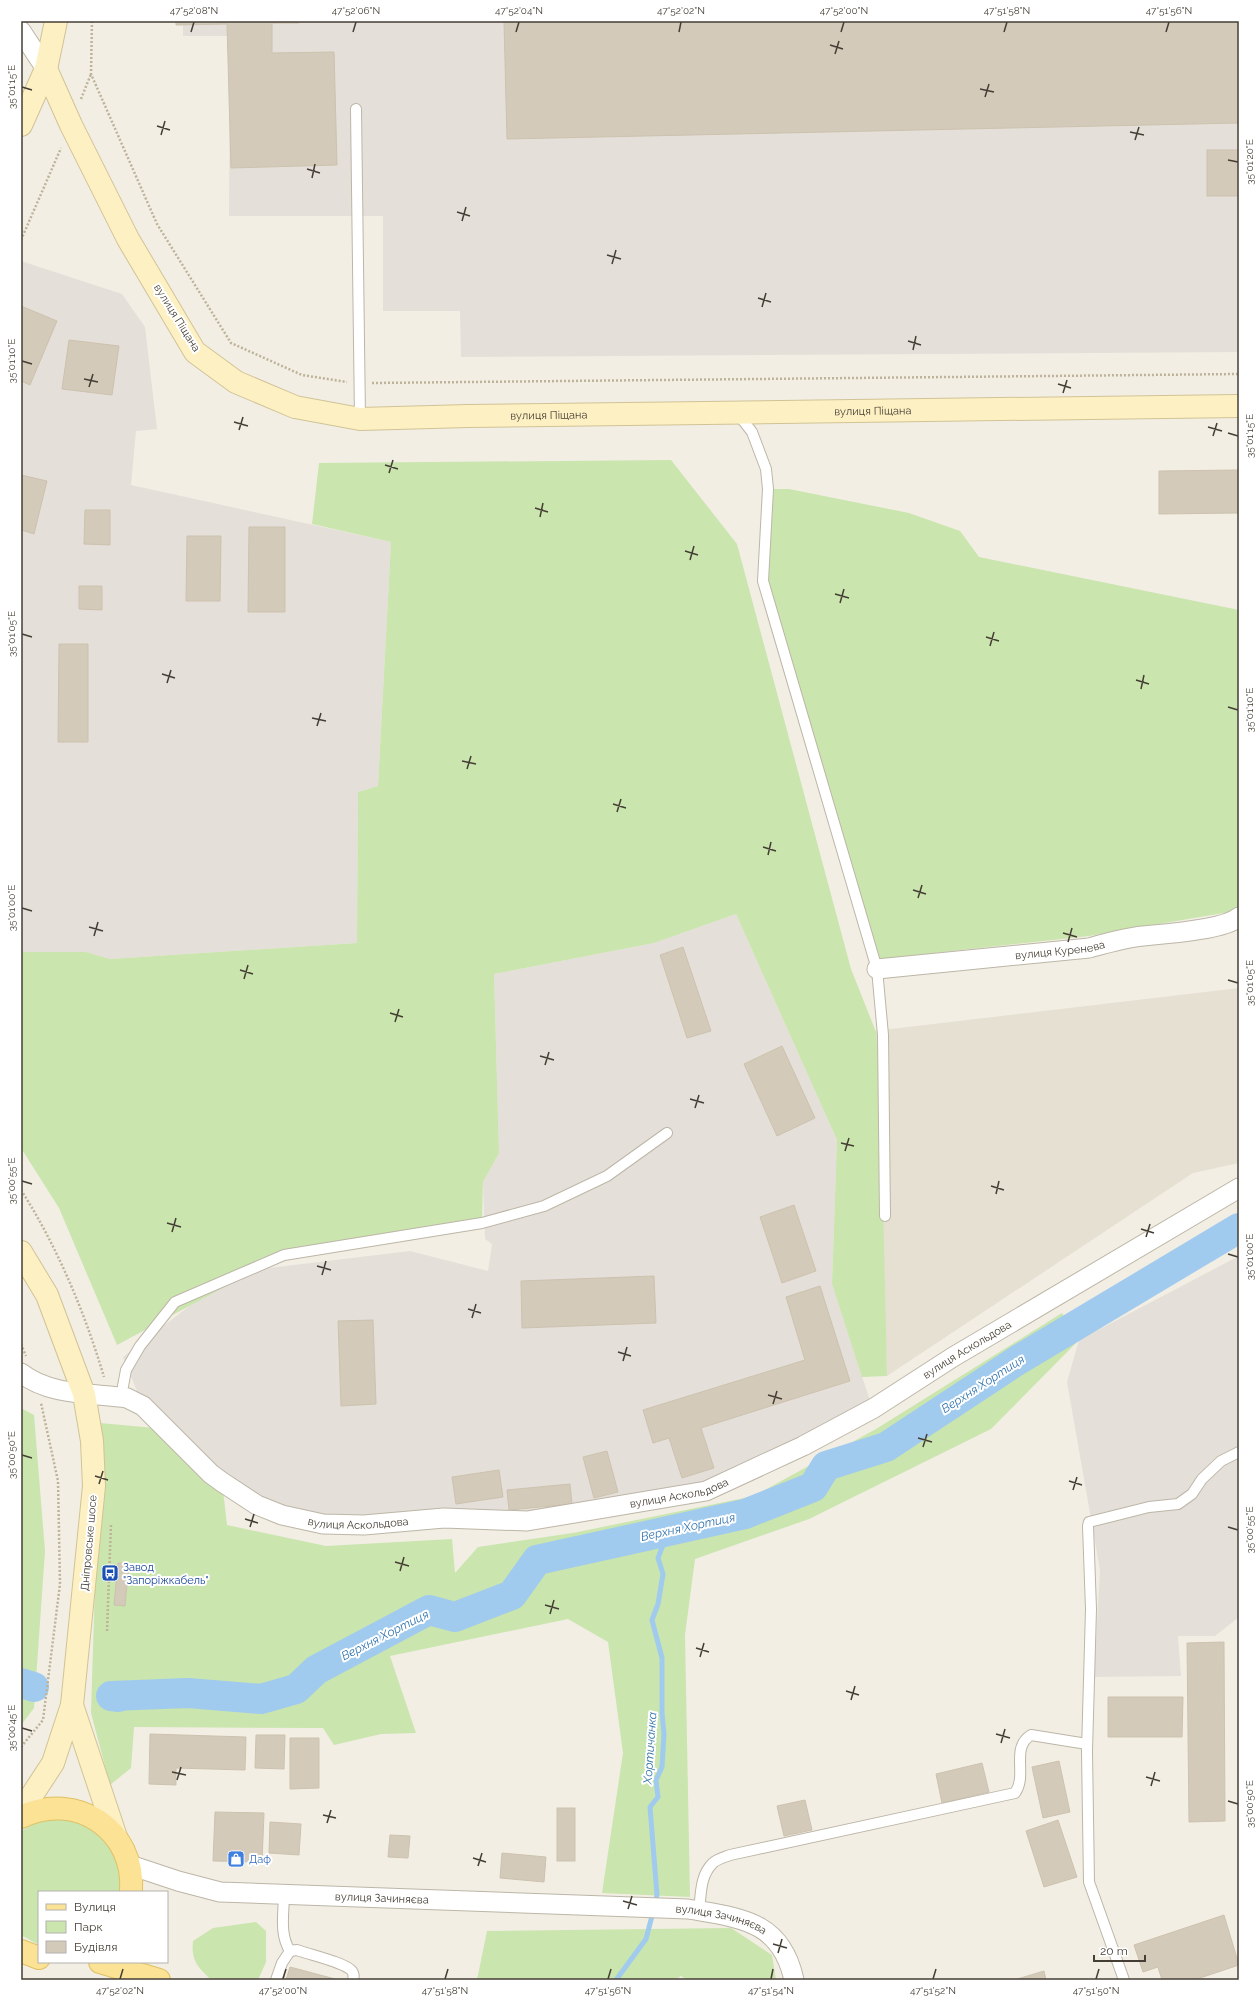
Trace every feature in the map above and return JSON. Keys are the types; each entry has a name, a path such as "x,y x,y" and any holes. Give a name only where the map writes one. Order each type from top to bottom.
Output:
{"main road":[{"path":"21,1817 46,1808 62,1808 78,1811 92,1817 105,1826 116,1837 124,1850 130,1865 137,1891"},
{"path":"130,1865 132,1881 131,1891"},
{"path":"21,1951 38,1958"},
{"path":"103,1963 159,1980"},
{"path":"158,1963 166,1980"}],"street":[{"path":"21,125 46,69 56,21"},
{"path":"21,31 46,69"},
{"name":"вулиця Піщана","path":"46,69 71,126 128,239 195,352 236,382 295,407 360,419 737,412 1239,406"},
{"name":"вулиця Куренева","path":"877,970 1089,948 1120,940 1202,929 1224,924 1239,917"},
{"name":"вулиця Аскольдова","path":"24,1365 38,1384 84,1394 127,1398 144,1406 211,1474 257,1505 282,1515 323,1524 364,1525 444,1518 527,1521 706,1491 804,1446 874,1408 953,1357 1239,1188"},
{"name":"Дніпровське шосе","path":"21,1252 47,1295 84,1394 92,1441 94,1486 72,1705 53,1763 21,1812"},
{"path":"72,1705 116,1837"},
{"name":"вулиця Зачиняєва","path":"130,1865 178,1881 220,1892 284,1893 666,1909 699,1911 740,1918 773,1937 784,1951 791,1967 794,1980"}],"lane":[{"path":"356,109 360,419"},
{"path":"737,412 752,432 766,469 768,489 763,581 877,970 883,1043 885,1216"},
{"path":"121,1397 126,1370 140,1346 175,1302 284,1255 482,1223 544,1206 607,1176 667,1133"},
{"path":"1124,1980 1089,1882 1088,1744 1091,1609 1089,1522 1148,1507 1178,1504 1192,1494 1202,1479 1221,1461 1239,1452"},
{"path":"699,1911 702,1885 706,1872 714,1862 730,1855 1015,1793 1020,1786 1020,1749 1025,1739 1031,1736 1088,1744"},
{"path":"284,1893 283,1933 285,1944 290,1951"},
{"path":"276,1980 282,1963 290,1951 297,1950 340,1965 352,1971 353,1980"}],"path":[{"path":"21,240 71,126 91,74 92,21"},
{"path":"91,74 157,224 231,343 302,376 360,384 1239,374"},
{"path":"21,1344 24,1365"},
{"path":"21,1747 44,1720 60,1584 58,1481 38,1384"}],"shaded area":[{"path":"183,21 1239,21 1239,352 461,357 460,311 383,311 383,216 229,216 230,36 183,36"},
{"path":"21,261 122,294 145,327 157,429 136,431 131,485 391,542 378,786 358,792 357,943 110,959 86,952 25,952 21,950"},
{"path":"736,914 837,1140 832,1284 874,1413 833,1439 711,1499 527,1521 364,1525 257,1505 143,1406 123,1357 209,1291 269,1268 410,1251 488,1271 492,1244 485,1239 483,1182 499,1153 494,974 654,943"},
{"path":"1239,988 1239,1163 1193,1173 887,1376 874,1031"},
{"path":"1239,1256 1239,1617 1215,1636 1178,1636 1181,1676 1094,1677 1100,1570 1067,1382 1079,1340"}],"green space":[{"path":"671,460 737,544 851,969 876,1032 881,1112 887,1376 862,1377 832,1284 837,1140 736,914 654,943 494,974 499,1153 483,1182 482,1223 284,1255 117,1345 59,1208 21,1148 21,950 25,952 86,952 110,959 357,943 358,792 378,786 391,542 312,524 319,463"},
{"path":"768,489 789,489 909,513 960,531 979,557 1239,610 1239,907 1235,911 1089,936 880,959 763,581"},
{"path":"1062,1313 1079,1340 991,1429 809,1519 695,1559 685,1635 690,1897 602,1893 623,1753 608,1642 568,1619 390,1656 416,1733 381,1734 334,1745 323,1728 134,1727 131,1768 110,1785 91,1713 100,1423 166,1429 222,1482 227,1525 326,1546 452,1539 455,1573 478,1547 573,1533 754,1496 876,1429"},
{"path":"21,1408 34,1415 45,1551 34,1708 21,1725"},
{"path":"50,1819 77,1821 100,1834 117,1855 122,1891 38,1891 38,1944 21,1935 21,1831 37,1822"},
{"path":"256,1922 266,1931 266,1962 258,1980 211,1980 196,1963 193,1954 193,1941 213,1928"},
{"path":"731,1928 772,1955 776,1980 687,1980 681,1976 675,1980 477,1980 487,1931"}],"building":[{"path":"176,21 299,21 299,23 272,23 272,53 334,52 337,165 231,168 227,24 176,25"},
{"path":"504,21 1239,21 1239,123 507,139"},
{"path":"1207,150 1239,150 1239,196 1207,196"},
{"path":"21,306 57,321 30,385 21,381"},
{"path":"69,340 119,346 112,395 62,389"},
{"path":"1239,470 1239,513 1159,514 1159,471"},
{"path":"21,475 47,481 34,534 21,530"},
{"path":"85,510 110,510 110,545 84,544"},
{"path":"249,527 285,527 285,612 248,612"},
{"path":"187,536 221,536 220,601 186,601"},
{"path":"79,586 102,586 102,610 79,609"},
{"path":"59,644 88,644 88,742 58,742"},
{"path":"683,947 711,1031 687,1038 660,955"},
{"path":"782,1046 815,1118 777,1136 744,1064"},
{"path":"794,1205 816,1271 782,1283 760,1217"},
{"path":"654,1276 656,1323 522,1328 521,1281"},
{"path":"820,1286 850,1381 701,1428 714,1468 682,1478 669,1438 653,1443 643,1410 805,1360 786,1297"},
{"path":"373,1320 376,1404 341,1406 338,1321"},
{"path":"607,1451 618,1492 594,1498 583,1457"},
{"path":"499,1470 503,1497 456,1504 452,1477"},
{"path":"570,1484 572,1504 509,1510 507,1490"},
{"path":"118,1563 129,1563 125,1606 114,1605"},
{"path":"1224,1642 1225,1821 1189,1822 1187,1643"},
{"path":"1108,1697 1183,1697 1182,1737 1108,1737"},
{"path":"150,1734 246,1737 245,1770 176,1768 176,1785 149,1784"},
{"path":"256,1735 285,1735 284,1769 255,1768"},
{"path":"290,1738 319,1738 319,1788 290,1789"},
{"path":"1059,1761 1070,1812 1043,1818 1032,1767"},
{"path":"982,1763 989,1792 942,1803 936,1774"},
{"path":"805,1800 812,1830 784,1836 777,1806"},
{"path":"557,1808 575,1808 575,1861 557,1861"},
{"path":"215,1812 264,1813 262,1862 213,1861"},
{"path":"1058,1820 1077,1877 1044,1887 1026,1831"},
{"path":"270,1822 301,1824 299,1855 269,1853"},
{"path":"390,1835 410,1836 408,1858 388,1857"},
{"path":"502,1853 546,1857 544,1882 500,1878"},
{"path":"1224,1915 1239,1965 1194,1980 1162,1980 1158,1967 1143,1972 1134,1945"},
{"path":"290,1967 339,1980 286,1980"},
{"path":"1044,1971 1046,1980 1014,1980"}],"waterway":[{"name":"Верхня Хортиця","path":"119,1697 111,1696 188,1693 261,1699 296,1689 316,1670 429,1610 455,1617 512,1595 537,1560 745,1514 813,1487 826,1466 886,1447 1018,1360 1239,1228"},
{"name":"Хортичанка","path":"655,1904 657,1895 650,1807 658,1797 656,1780 662,1767 664,1734 662,1713 662,1658 652,1620 658,1604 663,1574 658,1558 668,1532"},
{"name":"Верхня Хортиця","path":"21,1683 34,1687"},
{"name":"Хортичанка","path":"616,1980 646,1939 653,1912"}],"place":[{"name":"Завод \"Запоріжкабель\"","path":"110,1573"},
{"name":"Даф","path":"236,1859"}]}
